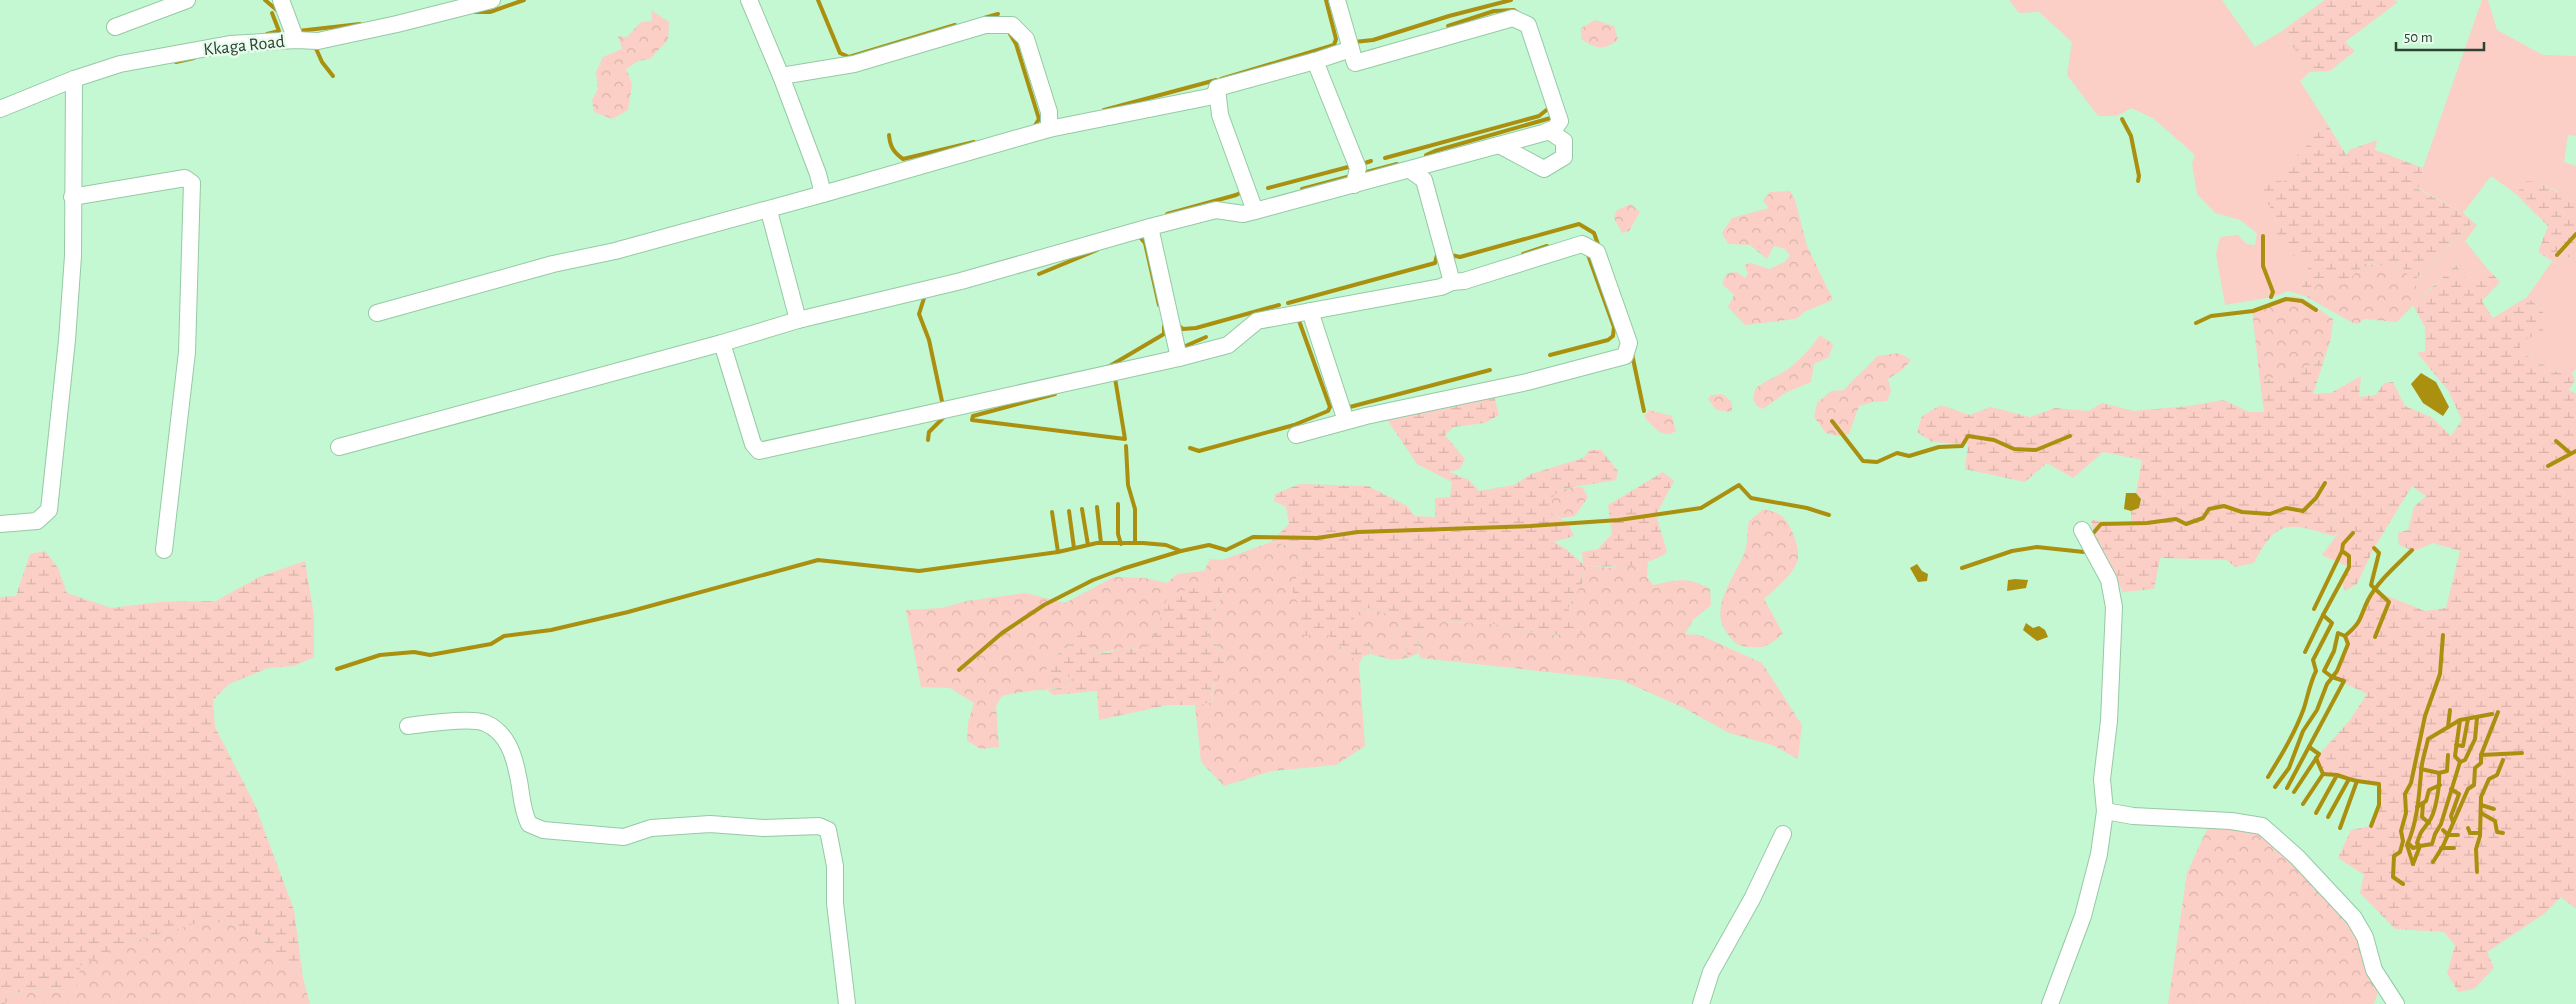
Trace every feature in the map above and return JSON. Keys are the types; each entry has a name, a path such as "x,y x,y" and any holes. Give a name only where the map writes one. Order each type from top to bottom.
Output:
{"street":[{"path":"115,27 187,0"},
{"path":"281,0 296,40"},
{"name":"Kkaga Road","path":"0,109 74,79 120,64 220,46 318,40 396,24 492,0"},
{"path":"749,0 781,76 818,174 823,194"},
{"path":"339,447 722,343 798,320 961,281 1150,226 1216,210 1243,214 1354,185 1549,131 1555,128 1560,121 1528,24 1513,18 1355,63 1337,0"},
{"path":"781,76 854,64 984,25 1012,25 1026,39 1049,112 1049,129"},
{"path":"1217,88 1316,61 1351,49"},
{"path":"1316,61 1358,168 1354,185"},
{"path":"0,524 37,521 48,510 67,340 73,256 74,79"},
{"path":"377,313 553,264 615,251 690,229 768,211 1049,129 1214,96 1217,88"},
{"path":"1217,88 1220,115 1255,211"},
{"path":"1499,145 1544,169 1564,157 1564,142 1549,131"},
{"path":"1430,164 1424,180 1452,282"},
{"path":"1410,170 1424,180"},
{"path":"72,197 185,178 192,183 187,352 164,550"},
{"path":"768,211 798,320"},
{"path":"1150,226 1179,358"},
{"path":"722,343 753,444 759,451 1179,358 1228,345 1257,321 1441,287 1452,282 1464,281 1582,244 1597,252 1629,343 1625,356 1527,382 1346,421 1296,435"},
{"path":"1310,311 1346,421"},
{"path":"2050,1004 2083,916 2099,854 2105,811 2102,779 2109,721 2114,607 2109,580 2082,530"},
{"path":"408,726 445,722 484,722 505,738 514,756 522,808 529,824 543,830 624,837 651,828 710,824 764,828 819,826 828,830 835,866 835,903 847,1004"},
{"path":"2105,811 2133,816 2231,821 2262,826 2297,857 2354,918 2365,936 2374,970 2398,1003"},
{"path":"1701,1004 1711,972 1752,899 1783,834"}],"green space":[{"path":"2009,0 2222,0 2255,47 2282,31 2310,72 2300,81 2326,122 2302,151 2281,169 2286,182 2261,193 2275,215 2278,242 2309,253 2309,266 2299,294 2288,291 2273,297 2225,305 2216,254 2220,237 2238,235 2246,244 2255,245 2257,233 2240,220 2215,213 2197,194 2192,164 2195,155 2153,118 2131,108 2117,116 2098,116 2067,75 2072,42 2039,12 2019,13"},
{"path":"2325,0 2394,0 2398,2 2345,42 2355,51 2330,71 2310,72 2282,31"},
{"path":"2482,0 2488,0 2497,30 2543,55 2576,56 2576,136 2568,135 2564,162 2576,166 2576,202 2558,196 2558,191 2537,182 2526,181 2516,194 2491,176 2463,213 2418,188 2423,168"},
{"path":"651,10 669,22 668,40 650,59 638,61 626,69 632,84 628,110 612,119 594,112 592,100 598,89 596,72 603,57 622,49 618,36 627,37 641,22 652,21"},
{"path":"1595,20 1614,26 1618,40 1608,46 1595,47 1581,39 1581,28"},
{"path":"2326,122 2347,156 2349,150 2377,140 2375,150 2423,168 2418,189 2463,213 2473,222 2413,282 2402,267 2365,264 2343,285 2322,278 2307,297 2299,294 2309,266 2309,253 2294,256 2278,242 2275,215 2261,193 2272,180 2285,182 2281,169 2302,151"},
{"path":"2526,181 2537,182 2558,192 2558,196 2576,202 2576,260 2558,253 2552,261 2538,252 2548,226 2516,194"},
{"path":"1790,191 1795,200 1807,246 1833,300 1806,311 1796,319 1745,325 1728,307 1734,295 1722,284 1727,273 1737,272 1745,278 1748,274 1744,265 1751,263 1769,269 1785,262 1790,255 1785,249 1774,246 1767,259 1750,245 1728,244 1722,233 1732,218 1769,208 1763,201 1770,192"},
{"path":"1631,204 1640,212 1629,231 1622,233 1614,218 1617,210"},
{"path":"2473,222 2477,225 2465,241 2487,268 2469,284 2456,265 2423,295 2413,282"},
{"path":"2558,253 2576,260 2576,369 2572,373 2559,373 2520,352 2520,341 2543,310 2527,297"},
{"path":"2365,264 2402,267 2423,295 2397,322 2364,319 2358,324 2353,323 2307,297 2322,278 2343,284"},
{"path":"2456,265 2469,284 2487,268 2500,282 2482,301 2493,318 2527,297 2543,310 2543,333 2520,341 2520,352 2559,373 2572,373 2575,380 2569,390 2576,394 2576,909 2561,897 2544,914 2487,952 2494,968 2474,989 2458,992 2447,973 2455,945 2444,932 2395,929 2360,893 2364,875 2338,858 2351,830 2371,826 2379,805 2379,784 2323,774 2316,758 2350,720 2367,694 2332,677 2348,644 2345,636 2359,624 2368,600 2375,591 2425,611 2446,608 2460,551 2433,543 2414,551 2399,545 2398,533 2408,530 2414,507 2426,496 2412,486 2374,548 2357,584 2345,591 2342,583 2349,567 2349,556 2342,551 2343,544 2361,544 2333,515 2326,520 2339,532 2334,536 2306,528 2286,527 2270,538 2254,563 2236,567 2226,560 2160,558 2154,589 2123,592 2095,538 2091,520 2131,523 2131,511 2139,508 2141,499 2136,493 2142,460 2103,452 2073,478 2047,463 2025,482 1965,469 1968,444 1932,442 1917,432 1922,416 1941,405 1969,415 1991,407 2030,417 2055,408 2089,411 2102,403 2134,411 2189,406 2224,400 2249,412 2264,412 2260,382 2303,369 2325,357 2313,394 2331,393 2361,376 2359,397 2376,395 2384,383 2393,382 2405,406 2431,417 2451,436 2462,420 2448,390 2417,353 2425,351 2425,327 2413,305"},
{"path":"2293,296 2304,299 2333,319 2331,338 2325,357 2303,369 2260,382 2252,309"},
{"path":"1820,335 1833,344 1829,357 1814,364 1811,382 1785,393 1763,409 1757,406 1753,400 1755,389 1793,365"},
{"path":"1899,353 1911,360 1902,370 1888,379 1891,391 1887,401 1859,406 1849,434 1838,436 1826,433 1814,417 1817,403 1831,391 1844,390 1877,356"},
{"path":"1490,380 1499,415 1485,423 1453,427 1445,435 1465,459 1460,469 1449,472 1469,480 1479,491 1514,485 1531,474 1583,458 1590,450 1601,450 1618,471 1616,480 1562,489 1550,499 1550,512 1568,523 1574,536 1554,542 1566,549 1583,564 1582,552 1598,549 1612,534 1608,505 1663,472 1674,481 1656,515 1667,552 1649,561 1627,566 1583,565 1582,583 1568,608 1574,623 1586,633 1545,635 1495,624 1443,622 1418,634 1419,653 1408,658 1403,633 1394,616 1368,608 1354,614 1354,626 1370,644 1371,654 1363,656 1359,664 1326,633 1304,636 1297,601 1291,588 1302,568 1299,548 1271,542 1289,524 1286,507 1274,501 1275,494 1300,484 1368,486 1407,506 1415,516 1435,517 1435,498 1450,497 1452,482 1417,464 1388,421 1374,412"},
{"path":"1722,394 1732,402 1732,412 1716,410 1708,399 1711,395"},
{"path":"1649,410 1672,416 1676,431 1667,434 1658,431 1644,416"},
{"path":"1582,487 1588,497 1575,516 1561,518 1550,512 1550,499 1562,489"},
{"path":"1764,509 1777,513 1787,522 1794,536 1798,557 1791,573 1764,599 1783,633 1765,646 1742,646 1738,645 1730,637 1723,626 1720,616 1721,605 1724,594 1745,551 1749,521"},
{"path":"2333,515 2362,544 2349,556 2349,567 2322,555 2339,532 2326,520"},
{"path":"1271,542 1299,548 1302,568 1291,588 1297,601 1304,635 1326,633 1359,664 1365,746 1336,765 1272,771 1224,786 1201,762 1195,705 1214,702 1212,697 1213,688 1226,670 1223,651 1207,635 1224,589 1161,611 1157,632 1146,649 1125,648 1104,652 1091,652 1088,636 1081,630 1074,642 1052,658 1045,673 1071,677 1072,686 1019,692 1002,696 996,706 999,747 981,749 967,741 968,723 974,703 950,688 921,687 906,610 942,608 967,601 1026,593 1065,603 1114,577 1145,578 1167,583 1177,574 1204,571 1210,559 1222,560"},
{"path":"45,551 58,568 67,593 111,608 160,602 216,601 259,577 305,561 314,616 314,657 294,666 268,668 229,684 213,700 215,727 255,805 294,910 303,978 250,929 208,920 127,943 80,966 78,986 14,993 5,1004 0,1004 0,597 16,596 30,554"},
{"path":"1648,561 1647,577 1653,585 1682,580 1695,582 1710,589 1711,605 1693,620 1685,634 1700,635 1762,663 1802,725 1798,759 1772,745 1729,733 1682,707 1621,680 1420,658 1418,634 1443,622 1495,624 1545,635 1585,633 1574,623 1568,608 1582,583 1583,565 1608,568"},
{"path":"1208,585 1224,588 1207,635 1223,651 1226,670 1213,686 1211,695 1214,702 1195,705 1168,705 1099,720 1097,691 1053,695 1047,690 1072,686 1071,677 1045,673 1052,658 1074,642 1081,629 1088,636 1091,652 1108,653 1124,647 1138,650 1145,649 1157,632 1161,611 1170,594"},
{"path":"1368,608 1394,616 1403,633 1408,658 1392,660 1371,654 1370,644 1353,626 1354,614"},
{"path":"2209,825 2261,830 2283,849 2362,940 2362,957 2378,992 2374,1004 2168,1004 2187,873"},
{"path":"208,920 250,929 303,978 310,1004 5,1004 14,993 77,986 80,966 127,943"}],"shaded area":[{"path":"2421,373 2436,382 2449,407 2443,416 2423,403 2411,384"},
{"path":"2126,493 2136,493 2141,499 2139,508 2131,511 2124,509"},
{"path":"1917,564 1922,571 1928,574 1927,581 1918,582 1910,568"},
{"path":"2008,580 2028,580 2026,588 2007,591"},
{"path":"2026,623 2033,628 2039,626 2045,630 2048,637 2037,641 2023,630"}],"waterway":[{"path":"265,0 279,12"},
{"path":"474,12 490,12 524,0"},
{"path":"818,0 840,53 849,57 955,25"},
{"path":"1221,79 1334,45 1336,39 1326,0"},
{"path":"1354,42 1373,40 1449,16 1511,0"},
{"path":"1448,26 1494,11 1514,10 1522,16"},
{"path":"267,34 279,31 272,13"},
{"path":"984,18 998,14"},
{"path":"298,31 360,24"},
{"path":"1010,34 1016,44 1039,119 1034,127"},
{"path":"314,44 322,62 333,76"},
{"path":"176,62 194,58"},
{"path":"1104,110 1216,80"},
{"path":"1385,158 1539,116 1549,108"},
{"path":"1426,160 1426,155 1435,151 1554,117"},
{"path":"2122,119 2131,136 2139,176 2138,181"},
{"path":"889,135 893,148 903,159 974,142"},
{"path":"1362,164 1371,161"},
{"path":"1363,173 1397,164"},
{"path":"1268,188 1352,166"},
{"path":"1302,189 1351,176"},
{"path":"1167,214 1236,195 1244,191"},
{"path":"1451,255 1460,257 1579,224 1594,233 1599,247"},
{"path":"2557,255 2576,234"},
{"path":"1139,236 1145,243 1159,305"},
{"path":"2263,236 2263,266 2273,292 2271,297"},
{"path":"1523,254 1547,246"},
{"path":"1039,274 1097,250"},
{"path":"1550,355 1608,340 1613,336 1614,327 1587,252"},
{"path":"1288,303 1435,263 1437,255"},
{"path":"925,295 919,314 929,340 943,406"},
{"path":"2196,323 2211,316 2253,311 2286,299 2302,301 2316,310"},
{"path":"1177,325 1183,329 1196,328 1279,305"},
{"path":"1190,448 1199,451 1294,425 1328,411 1330,407 1298,318"},
{"path":"1108,367 1164,334 1164,326"},
{"path":"1181,348 1206,337"},
{"path":"1632,354 1644,411"},
{"path":"1346,408 1490,370"},
{"path":"1055,394 973,416 972,420 1125,439 1115,378"},
{"path":"928,440 929,432 944,417"},
{"path":"1832,421 1863,461 1877,462 1897,453 1909,456 1939,447 1962,446 1968,436 1994,440 2014,449 2036,450 2070,436"},
{"path":"2556,441 2570,453"},
{"path":"1126,446 1128,485 1135,509 1135,543"},
{"path":"2548,466 2576,451"},
{"path":"2090,537 2101,524 2147,523 2176,519 2186,524 2203,518 2209,509 2224,506 2242,512 2270,514 2286,508 2303,511 2316,498 2325,483"},
{"path":"959,670 1002,633 1044,605 1093,580 1181,551 1209,545 1226,550 1253,537 1317,538 1358,532 1530,526 1619,520 1701,508 1739,485 1751,498 1807,508 1829,515"},
{"path":"1118,504 1118,534 1121,544"},
{"path":"1097,507 1101,543"},
{"path":"1082,509 1088,545"},
{"path":"1069,511 1074,548"},
{"path":"1052,512 1058,552"},
{"path":"2268,777 2292,735 2304,708 2316,671 2313,660 2332,623 2323,615 2349,567 2349,556 2342,551 2343,544 2353,533"},
{"path":"337,669 380,655 414,652 430,655 491,644 504,636 551,630 628,612 818,560 919,571 1058,552 1097,543 1166,545 1181,551"},
{"path":"1962,568 2012,551 2037,547 2084,552 2087,548"},
{"path":"2374,548 2379,553 2371,585 2389,602 2375,637"},
{"path":"2275,787 2289,768 2303,731 2317,710 2327,684 2337,671 2348,644 2345,636 2358,623 2368,600 2377,586 2412,550"},
{"path":"2314,609 2342,551"},
{"path":"2305,652 2323,615"},
{"path":"2287,788 2344,681 2332,677 2324,671 2334,651 2338,633 2345,636"},
{"path":"2403,884 2393,877 2394,856 2400,852 2403,841 2401,831 2406,813 2405,794 2411,783 2425,716 2440,674 2443,635"},
{"path":"2448,727 2450,710"},
{"path":"2433,862 2443,846 2468,789 2474,785 2475,768 2481,763 2481,755 2498,712"},
{"path":"2413,864 2407,845 2415,819 2422,765 2428,739 2460,720 2492,714"},
{"path":"2460,762 2465,760 2475,739 2477,718"},
{"path":"2456,745 2463,746 2468,719"},
{"path":"2413,864 2420,846 2432,844 2441,824 2460,762 2455,756 2460,720"},
{"path":"2294,792 2319,754 2309,747"},
{"path":"2481,755 2522,753"},
{"path":"2408,843 2413,848 2420,846 2417,843 2421,832 2431,819 2438,791 2439,773 2447,771 2448,755"},
{"path":"2303,804 2323,774 2316,758"},
{"path":"2477,872 2476,849 2480,836 2481,797 2489,779 2497,775 2503,760"},
{"path":"2421,769 2439,773"},
{"path":"2316,813 2337,775 2323,774"},
{"path":"2328,817 2349,779 2337,775"},
{"path":"2340,828 2357,781 2349,779"},
{"path":"2357,781 2379,784 2379,805 2371,826"},
{"path":"2417,807 2426,801 2429,790 2440,785"},
{"path":"2451,789 2459,794 2451,816 2453,822"},
{"path":"2423,803 2422,817 2429,823"},
{"path":"2481,805 2494,809"},
{"path":"2481,813 2495,821 2497,832 2503,833"},
{"path":"2468,828 2470,833 2480,833"},
{"path":"2443,830 2448,835 2458,835"},
{"path":"2441,848 2454,848"}]}
